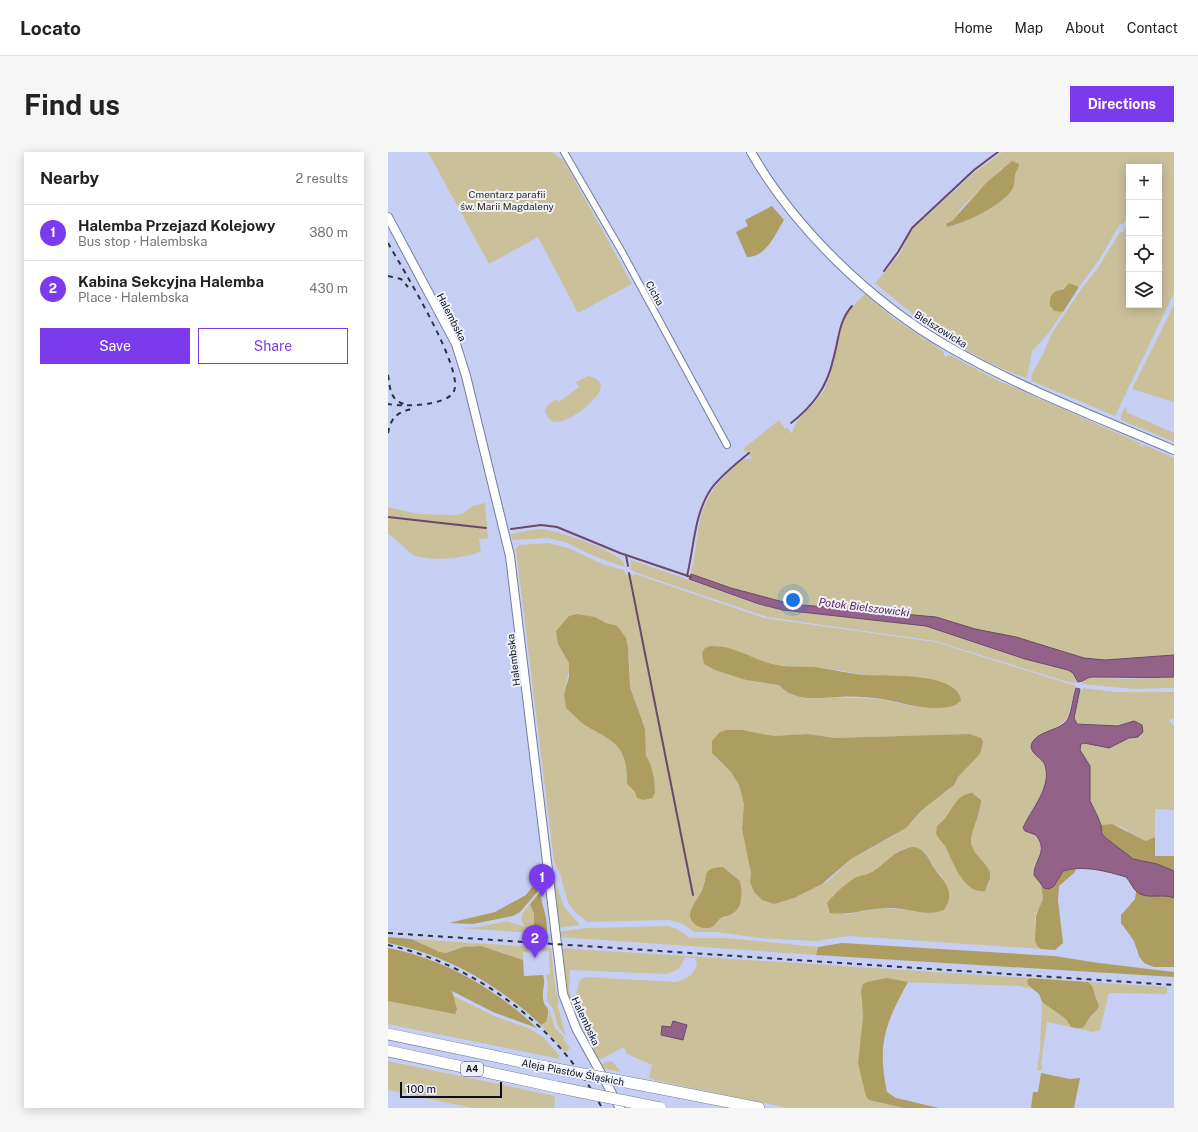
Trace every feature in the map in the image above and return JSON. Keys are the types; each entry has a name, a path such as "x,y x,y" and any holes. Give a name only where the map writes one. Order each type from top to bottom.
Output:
{"highway":[{"name":"Aleja Piastów Śląskich","path":"388,1034 546,1067 759,1108"},
{"name":"Aleja Piastów Śląskich","path":"388,1052 660,1108"}],"street":[{"name":"Cicha","path":"564,152 615,240 727,445"},
{"name":"Bielszowicka","path":"751,152 776,190 818,240 859,281 899,314 948,346 993,371 1174,450"},
{"name":"Halembska","path":"388,217 456,344 466,376 503,524 515,588 563,994 576,1028 620,1108"}],"green space":[{"name":"Cmentarz parafii św. Marii Magdaleny","path":"428,152 552,152 564,161 632,284 578,313 538,237 489,264"},
{"path":"1002,152 1174,152 1174,293 1115,416 1032,381 1031,376 1052,333 1082,288 1098,268 1120,232 1124,232 1126,228 1126,308 1162,308 1162,164 1126,164 1126,220 1123,224 1120,224 1099,260 1079,287 1062,288 1054,294 1050,303 1051,309 1054,311 1063,312 1048,334 1032,351 1027,378 986,361 946,338 909,311 875,283 900,254 909,233 975,172","holes":["1019,167 1016,171 1013,187 981,214 956,225 952,221 963,206 1001,169"]},
{"path":"865,294 893,318 943,351 945,358 949,355 999,381 1140,443 1141,447 1145,445 1174,458 1174,655 1105,660 1084,658 995,633 898,614 791,604 731,588 691,574 701,517 710,494 723,478 744,459 753,459 743,449 779,420 785,429 787,427 792,434 801,416 816,401 824,390 831,373 838,337 844,320 850,309"},
{"path":"1174,305 1174,402 1132,389"},
{"path":"588,376 598,380 601,386 599,393 584,409 565,420 553,422 545,411 547,406 556,399 559,402 579,387 576,382"},
{"path":"1125,407 1127,408 1126,412 1174,433 1174,442 1121,420"},
{"path":"485,503 488,538 479,539 481,551 475,554 457,558 426,558 412,554 388,534 388,507 418,514 455,515 462,514 473,506"},
{"path":"538,529 571,536 610,552 624,563 624,567 594,556 565,542 548,538 513,540 511,534"},
{"path":"549,543 571,549 602,564 624,570 626,576 631,574 633,576 635,574 764,618 935,642 1076,686 1067,719 1054,729 1036,737 1032,751 1045,764 1047,773 1043,790 1026,823 1025,831 1036,835 1041,846 1034,875 1041,885 1043,893 1041,906 1035,918 1037,946 1041,949 849,936 816,941 759,938 716,932 694,932 683,924 670,920 588,922 576,913 568,903 561,877 554,861 516,549 519,545","holes":["577,614 595,617 606,623 615,625 629,654 630,687 645,729 646,756 652,772 655,793 635,792 627,784 625,761 623,753 619,747 607,737 582,723 566,708 564,693 569,671 569,663 565,655 564,622 569,616","711,646 725,647 773,665 825,668 867,675 898,675 933,680 935,707 910,706 880,699 795,696 783,690 779,685 746,680 715,670","742,730 774,736 808,734 835,738 969,734 980,754 958,777 949,790 922,810 912,822 895,835 851,859 828,881 794,898 774,904 762,900 754,892 751,883 751,874 742,829 744,804 739,785 731,772 715,757","957,800 981,806 973,829 971,842 974,852 990,872 988,886 967,883 960,875 944,844 941,822 946,818","904,848 925,852 935,869 941,875 947,906 939,912 882,908 844,915 832,896 856,878 870,873","728,870 740,881 742,900 733,914 721,918 712,927 700,927 693,907 704,887 705,876"]},
{"path":"631,560 759,604 783,610 926,626 1025,659 1068,670 1073,673 1078,682 1068,682 935,641 767,617 637,573 630,569"},
{"path":"1174,677 1174,688 1134,689 1081,684 1086,678 1125,679"},
{"path":"1083,688 1116,692 1174,692 1174,718 1169,721 1174,726 1174,810 1155,809 1155,837 1146,841 1121,827 1101,825 1090,801 1090,766 1080,750 1081,744 1087,743 1109,748 1129,739 1138,737 1129,723 1118,726 1075,723 1074,718 1080,689 1082,692"},
{"path":"553,875 564,907 580,925 558,928"},
{"path":"530,904 535,917 533,928 547,934 458,928 479,927 507,921 525,927 521,918"},
{"path":"668,926 677,929 690,938 727,938 818,947 816,955 559,937 559,932 586,928"},
{"path":"411,939 551,948 555,985 559,1003 557,1004 566,1036 558,1027 553,1009 547,1001 548,985 546,975 550,974 549,951 523,952 523,960 475,946 455,949 446,953 440,952"},
{"path":"561,948 1030,978 1027,980 1028,985 1032,989 1019,986 902,982 892,979 861,997 863,1017 858,1063 869,1100 904,1108 788,1108 654,1080 649,1077 652,1065 627,1054 624,1047 601,1059 596,1057 579,1020 576,1000 580,980 586,977 676,982 686,978 693,972 697,965 695,958 685,957 679,969 666,974 570,970 569,989 573,1008 566,989"},
{"path":"1088,982 1167,987 1167,994 1109,993 1100,1030 1093,1032 1076,1028 1080,1028 1094,1014 1098,999"},
{"path":"452,995 494,1016 528,1028 543,1037 560,1056 558,1057 560,1059 388,1024 388,1001 457,1009"},
{"path":"1042,1002 1066,1019 1071,1027 1047,1022 1041,1065 1043,1069 1037,1071 1040,1048"},
{"path":"549,1008 555,1028 564,1037 563,1040 570,1048 565,1052 541,1025 546,1022 549,1015"},
{"path":"388,1061 555,1096 554,1108 472,1108 388,1090"},
{"path":"608,1061 613,1062 621,1072 602,1068 602,1064"}],"shaded area":[{"path":"1012,161 1019,165 1015,174 1013,188 1008,194 993,207 964,222 947,227 946,224 952,221 987,182"},
{"path":"772,206 784,220 774,238 765,249 754,256 747,257 736,232 748,226 745,220"},
{"path":"1069,283 1079,287 1063,312 1054,311 1050,306 1052,294 1064,289"},
{"path":"691,574 731,588 791,604 936,617 975,629 1016,637 1084,658 1105,660 1174,655 1174,677 1092,677 1078,682 1073,673 1068,670 1025,659 926,626 783,610 759,604 689,579"},
{"path":"577,614 595,617 606,623 615,625 626,638 630,687 645,729 646,756 650,763 654,778 655,793 652,798 643,800 637,798 635,792 627,784 625,762 623,754 619,748 607,738 582,723 566,708 564,694 569,677 569,663 558,644 556,631 569,616"},
{"path":"711,646 727,648 777,665 815,667 866,675 920,677 935,680 947,684 957,691 961,700 952,706 931,708 866,697 802,697 790,693 779,685 746,680 715,670 704,664 702,653 705,648"},
{"path":"1076,688 1080,689 1074,718 1077,724 1118,726 1134,721 1142,725 1143,732 1138,737 1129,738 1109,748 1084,743 1081,744 1080,750 1090,766 1090,801 1101,825 1102,834 1133,859 1157,864 1174,871 1174,898 1165,896 1145,896 1136,891 1126,877 1094,870 1071,869 1063,871 1054,886 1049,889 1044,888 1034,875 1041,851 1040,841 1036,835 1025,831 1023,828 1040,798 1046,782 1046,774 1044,762 1033,752 1031,746 1037,737 1059,726 1068,719"},
{"path":"726,730 742,730 774,736 808,734 835,738 969,734 981,738 983,742 980,754 958,777 954,785 922,810 906,828 851,859 822,884 794,898 774,904 762,900 754,892 750,882 751,874 742,829 744,804 739,785 731,772 712,753 712,741 720,732"},
{"path":"972,793 981,800 971,841 973,850 990,872 990,878 985,891 977,891 965,882 955,868 945,846 936,833 937,826 945,818 956,802 963,796"},
{"path":"1112,824 1146,841 1155,837 1155,856 1174,856 1174,871 1157,864 1133,859 1102,834 1101,825"},
{"path":"913,847 926,854 934,868 945,882 949,892 949,897 948,903 944,910 931,913 898,908 883,908 838,914 830,913 827,903 845,885 857,877 872,872 901,850"},
{"path":"723,867 740,881 742,894 739,907 731,915 721,918 712,927 701,928 693,922 690,912 702,891 706,875 709,870"},
{"path":"1076,869 1075,872 1059,886 1058,900 1063,943 1055,950 1041,949 1037,946 1035,940 1036,916 1043,899 1041,883 1044,888 1054,886 1062,871"},
{"path":"539,878 540,889 520,912 513,916 473,924 449,923 495,912 526,895"},
{"path":"540,892 546,917 547,932 534,925 534,914 530,904"},
{"path":"1136,892 1165,895 1174,898 1174,967 1154,967 1144,963 1139,956 1134,941 1121,923 1121,915 1135,899"},
{"path":"388,937 411,939 440,952 446,953 463,947 481,946 523,960 524,976 543,975 543,998 548,1009 546,1022 541,1025 525,1010 489,984 470,973 430,955 388,943"},
{"path":"842,943 1054,956 1174,972 1174,977 816,955 818,947"},
{"path":"388,948 409,953 449,968 487,988 537,1028 493,1012 452,991 457,1009 455,1014 388,1001"},
{"path":"887,978 908,982 894,1010 885,1035 883,1060 887,1092 896,1098 939,1108 904,1108 869,1100 866,1096 858,1063 863,1017 861,990 863,984 867,982"},
{"path":"1030,978 1088,982 1092,986 1099,1006 1082,1028 1071,1027 1066,1019 1042,1002 1039,994 1028,985 1027,980"},
{"path":"673,1021 687,1025 683,1040 661,1035 662,1026 671,1027"},
{"path":"1041,1073 1070,1079 1080,1078 1074,1108 1031,1108 1033,1092 1038,1092"}],"waterway":[{"path":"884,271 898,252 912,228 974,170 998,152"},
{"path":"791,423 806,410 823,387 835,353 841,325 847,312 852,306"},
{"path":"687,576 695,531 705,499 719,479 749,453"},
{"name":"Potok Bielszowicki","path":"388,517 486,528"},
{"name":"Potok Bielszowicki","path":"511,529 541,525 557,527 620,553 691,577"},
{"path":"626,555 628,566"},
{"path":"629,573 693,895"}],"railway":[{"path":"388,243 430,318 450,362 455,379 454,391 450,396 443,400 413,405 388,404"},
{"path":"388,276 401,279 408,287"},
{"path":"388,375 390,389 393,396 396,400 404,404"},
{"path":"388,433 391,423 395,417 398,414 411,409"},
{"path":"388,933 1174,985"},
{"path":"388,945 421,954 453,968 483,984 512,1004 539,1026 563,1051 584,1079 602,1108"}],"place":[{"name":"Halemba Przejazd Kolejowy","path":"542,897"},
{"name":"Kabina Sekcyjna Halemba","path":"535,958"}]}
